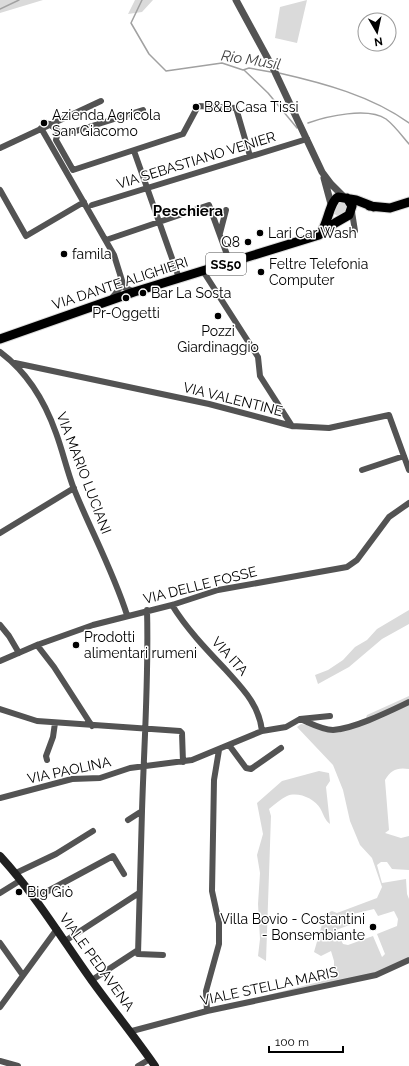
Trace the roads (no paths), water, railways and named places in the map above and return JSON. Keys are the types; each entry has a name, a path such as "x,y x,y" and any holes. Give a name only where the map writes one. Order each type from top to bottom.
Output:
{"main road":[{"path":"345,198 351,203 352,210 363,206 390,208 409,202"},
{"path":"319,235 328,220 331,207 335,199 345,198 361,201 374,207"},
{"path":"331,207 335,216 343,218"},
{"name":"SS50","path":"343,218 352,210"},
{"name":"VIA DANTE ALIGHIERI","path":"0,339 134,292 319,235 343,218"},
{"name":"VIALE PEDAVENA","path":"0,856 35,898 92,980 156,1066"}],"street":[{"path":"236,0 274,70 307,139 322,172 331,207"},
{"path":"0,148 48,124 101,101"},
{"path":"56,121 59,123 60,132 56,140 73,170 183,134 198,106 236,108 250,156"},
{"path":"48,124 60,132 76,131 144,110"},
{"path":"41,128 117,260 123,285 120,294 112,300"},
{"name":"VIA SEBASTIANO VENIER","path":"92,205 307,139"},
{"path":"134,151 179,278"},
{"path":"322,172 331,184 345,198"},
{"path":"0,190 26,236 84,202"},
{"path":"106,240 211,206 230,263"},
{"path":"220,232 226,210"},
{"path":"343,218 355,231 352,210"},
{"path":"203,271 258,357 260,376 292,426"},
{"path":"112,300 119,289 122,278"},
{"path":"123,285 127,290 134,292"},
{"name":"VIA MARIO LUCIANI","path":"0,352 15,363 42,399 56,432 74,488 118,586 127,615"},
{"name":"VIA VALENTINE","path":"15,363 209,404 292,426 329,428 390,415 409,470"},
{"path":"362,470 404,456"},
{"path":"0,533 74,488"},
{"name":"VIA DELLE FOSSE","path":"0,661 93,624 172,605 218,590 347,567 357,560 389,517 409,503"},
{"name":"VIA ITA","path":"172,605 186,626 249,696 257,713 262,729"},
{"path":"147,610 149,654 143,768 138,954 163,955"},
{"path":"0,625 10,636 19,653"},
{"path":"37,645 54,667 92,726"},
{"path":"300,719 332,730 357,724 409,702"},
{"path":"0,709 37,721 145,730 180,731 182,733 183,762"},
{"name":"VIA PAOLINA","path":"0,798 63,781 100,778 130,768 143,768 183,762 229,746 262,729 286,727 300,719 330,716"},
{"path":"47,760 46,756 53,737 54,723"},
{"path":"229,746 246,768 251,769 281,748"},
{"path":"207,1011 206,991 218,944 219,923 212,891 214,780 219,750"},
{"path":"128,820 142,811"},
{"path":"0,893 18,876 93,831"},
{"path":"35,898 113,856 124,874"},
{"path":"65,941 139,892"},
{"path":"0,1005 57,929"},
{"path":"0,944 22,974"},
{"path":"92,980 138,950"},
{"name":"VIALE STELLA MARIS","path":"132,1032 207,1011 376,975 409,960"},
{"path":"138,1066 150,1059"},
{"path":"0,1061 18,1066"}],"waterway":[{"name":"Rio Musil","path":"0,9 19,0"},
{"name":"Rio Musil","path":"142,0 131,23 149,54 166,71 222,63 243,70 249,68 271,72"},
{"path":"244,70 268,93 297,128"},
{"name":"Rio Musil","path":"279,73 330,86 363,98 379,105 409,123"},
{"path":"308,123 336,115 358,113 378,115 386,119 409,144"}],"place":[{"name":"B&B Casa Tissi","path":"196,107"},
{"name":"Azienda Agricola San Giacomo","path":"44,123"},
{"name":"Lari Car Wash","path":"260,233"},
{"name":"Q8","path":"248,242"},
{"name":"famila","path":"64,254"},
{"name":"Feltre Telefonia Computer","path":"261,272"},
{"name":"Bar La Sosta","path":"143,293"},
{"name":"Pr-Oggetti","path":"126,298"},
{"name":"Pozzi Giardinaggio","path":"218,316"},
{"name":"Prodotti alimentari rumeni","path":"76,645"},
{"name":"Big Giò","path":"19,892"},
{"name":"Villa Bovio - Costantini - Bonsembiante","path":"373,927"}],"district":[{"name":"Peschiera","path":"188,211"}]}
